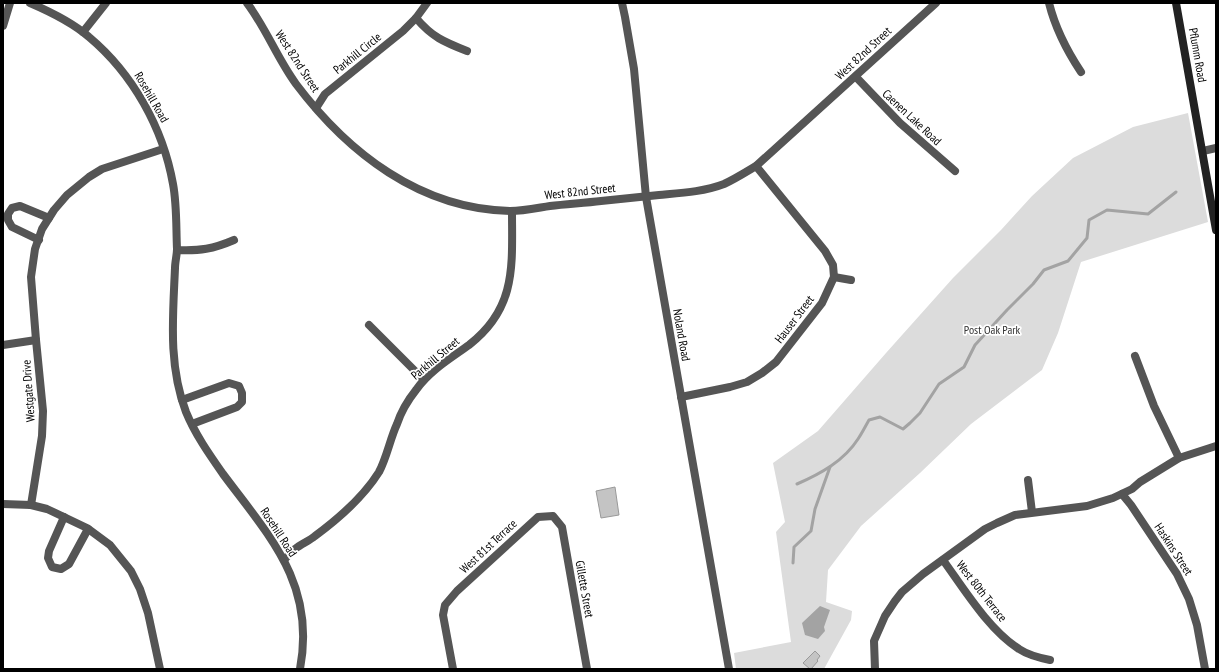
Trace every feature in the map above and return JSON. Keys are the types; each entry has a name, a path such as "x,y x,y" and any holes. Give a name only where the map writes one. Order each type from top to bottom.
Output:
{"main road":[{"name":"Pflumm Road","path":"1176,3 1216,230"}],"street":[{"path":"3,26 10,3"},
{"name":"Rosehill Road","path":"30,3 59,17 91,38 130,81 150,113 168,161 173,185 176,212 177,250 172,342 177,384 186,412 198,438 272,539 284,560 296,587 301,610 303,630 300,669"},
{"path":"83,32 106,3"},
{"name":"West 82nd Street","path":"247,3 284,66 296,83 334,130 358,151 405,182 432,195 479,208 512,211 693,192 724,184 737,178 756,166 936,3"},
{"name":"Parkhill Circle","path":"316,108 325,94 403,31 416,18 427,3"},
{"name":"Noland Road","path":"622,3 634,69 646,197 729,669"},
{"path":"1049,3 1057,27 1073,60 1081,72"},
{"path":"416,18 424,28 436,37 446,43 467,51"},
{"name":"Caenen Lake Road","path":"856,77 900,123 955,171"},
{"path":"1203,151 1216,148"},
{"name":"Westgate Drive","path":"31,505 42,436 43,411 31,277 35,250 42,229 54,210 67,195 89,177 102,169 163,149"},
{"path":"756,166 825,251 833,265 834,277 851,280"},
{"path":"38,240 12,227 8,220 8,214 12,208 20,206 49,218"},
{"name":"Parkhill Street","path":"284,560 295,549 315,536 335,520 370,485 386,457 397,423 404,408 416,389 424,380 477,339 489,326 498,312 509,287 512,270 512,211"},
{"path":"177,250 208,250 234,240"},
{"name":"Hauser Street","path":"681,397 747,382 762,373 776,362 822,303 834,277"},
{"path":"369,325 424,380"},
{"path":"3,345 36,340"},
{"path":"1135,356 1154,406 1179,458"},
{"path":"182,400 229,383 239,386 242,393 242,402 237,407 192,424"},
{"name":"West 80th Terrace","path":"1050,660 1040,658 1020,650 1010,642 981,612 943,560 985,529 997,523 1015,516 1032,512 1087,506 1113,498 1132,489 1140,482 1179,458 1216,446"},
{"path":"1028,480 1032,512"},
{"name":"Haskins Street","path":"1122,494 1177,574 1189,600 1197,625 1205,669"},
{"path":"3,504 31,505 48,509 88,528 110,545 131,571 140,589 148,613 160,669"},
{"name":"West 81st Terrace","path":"453,669 443,614 445,605 457,591 538,517 553,516"},
{"name":"Gillette Street","path":"553,516 562,527 587,669"},
{"path":"64,517 49,551 48,558 52,567 61,569 69,564 88,528"},
{"path":"875,669 874,641 885,616 902,592 943,560"}],"green space":[{"name":"Post Oak Park","path":"1188,113 1208,222 1081,262 1058,333 1042,370 971,424 920,473 861,526 828,570 826,602 852,611 851,620 824,669 736,669 734,653 791,642 776,532 785,522 773,463 818,431 953,278 1001,230 1032,196 1073,158 1133,127"}],"shaded area":[{"path":"820,606 830,610 824,627 825,631 818,639 805,635 802,623"}],"building":[{"path":"615,487 619,515 601,518 596,491"},
{"path":"815,651 820,656 817,660 818,661 810,669 803,663"}],"waterway":[{"path":"797,484 823,471 846,454 858,439 869,420 880,417 903,429 910,423 920,413 939,384 964,367 975,345 1033,284 1044,270 1068,261 1087,238 1089,220 1107,210 1148,214 1176,192"},
{"path":"793,563 794,547 811,531 815,509 830,467"}]}
